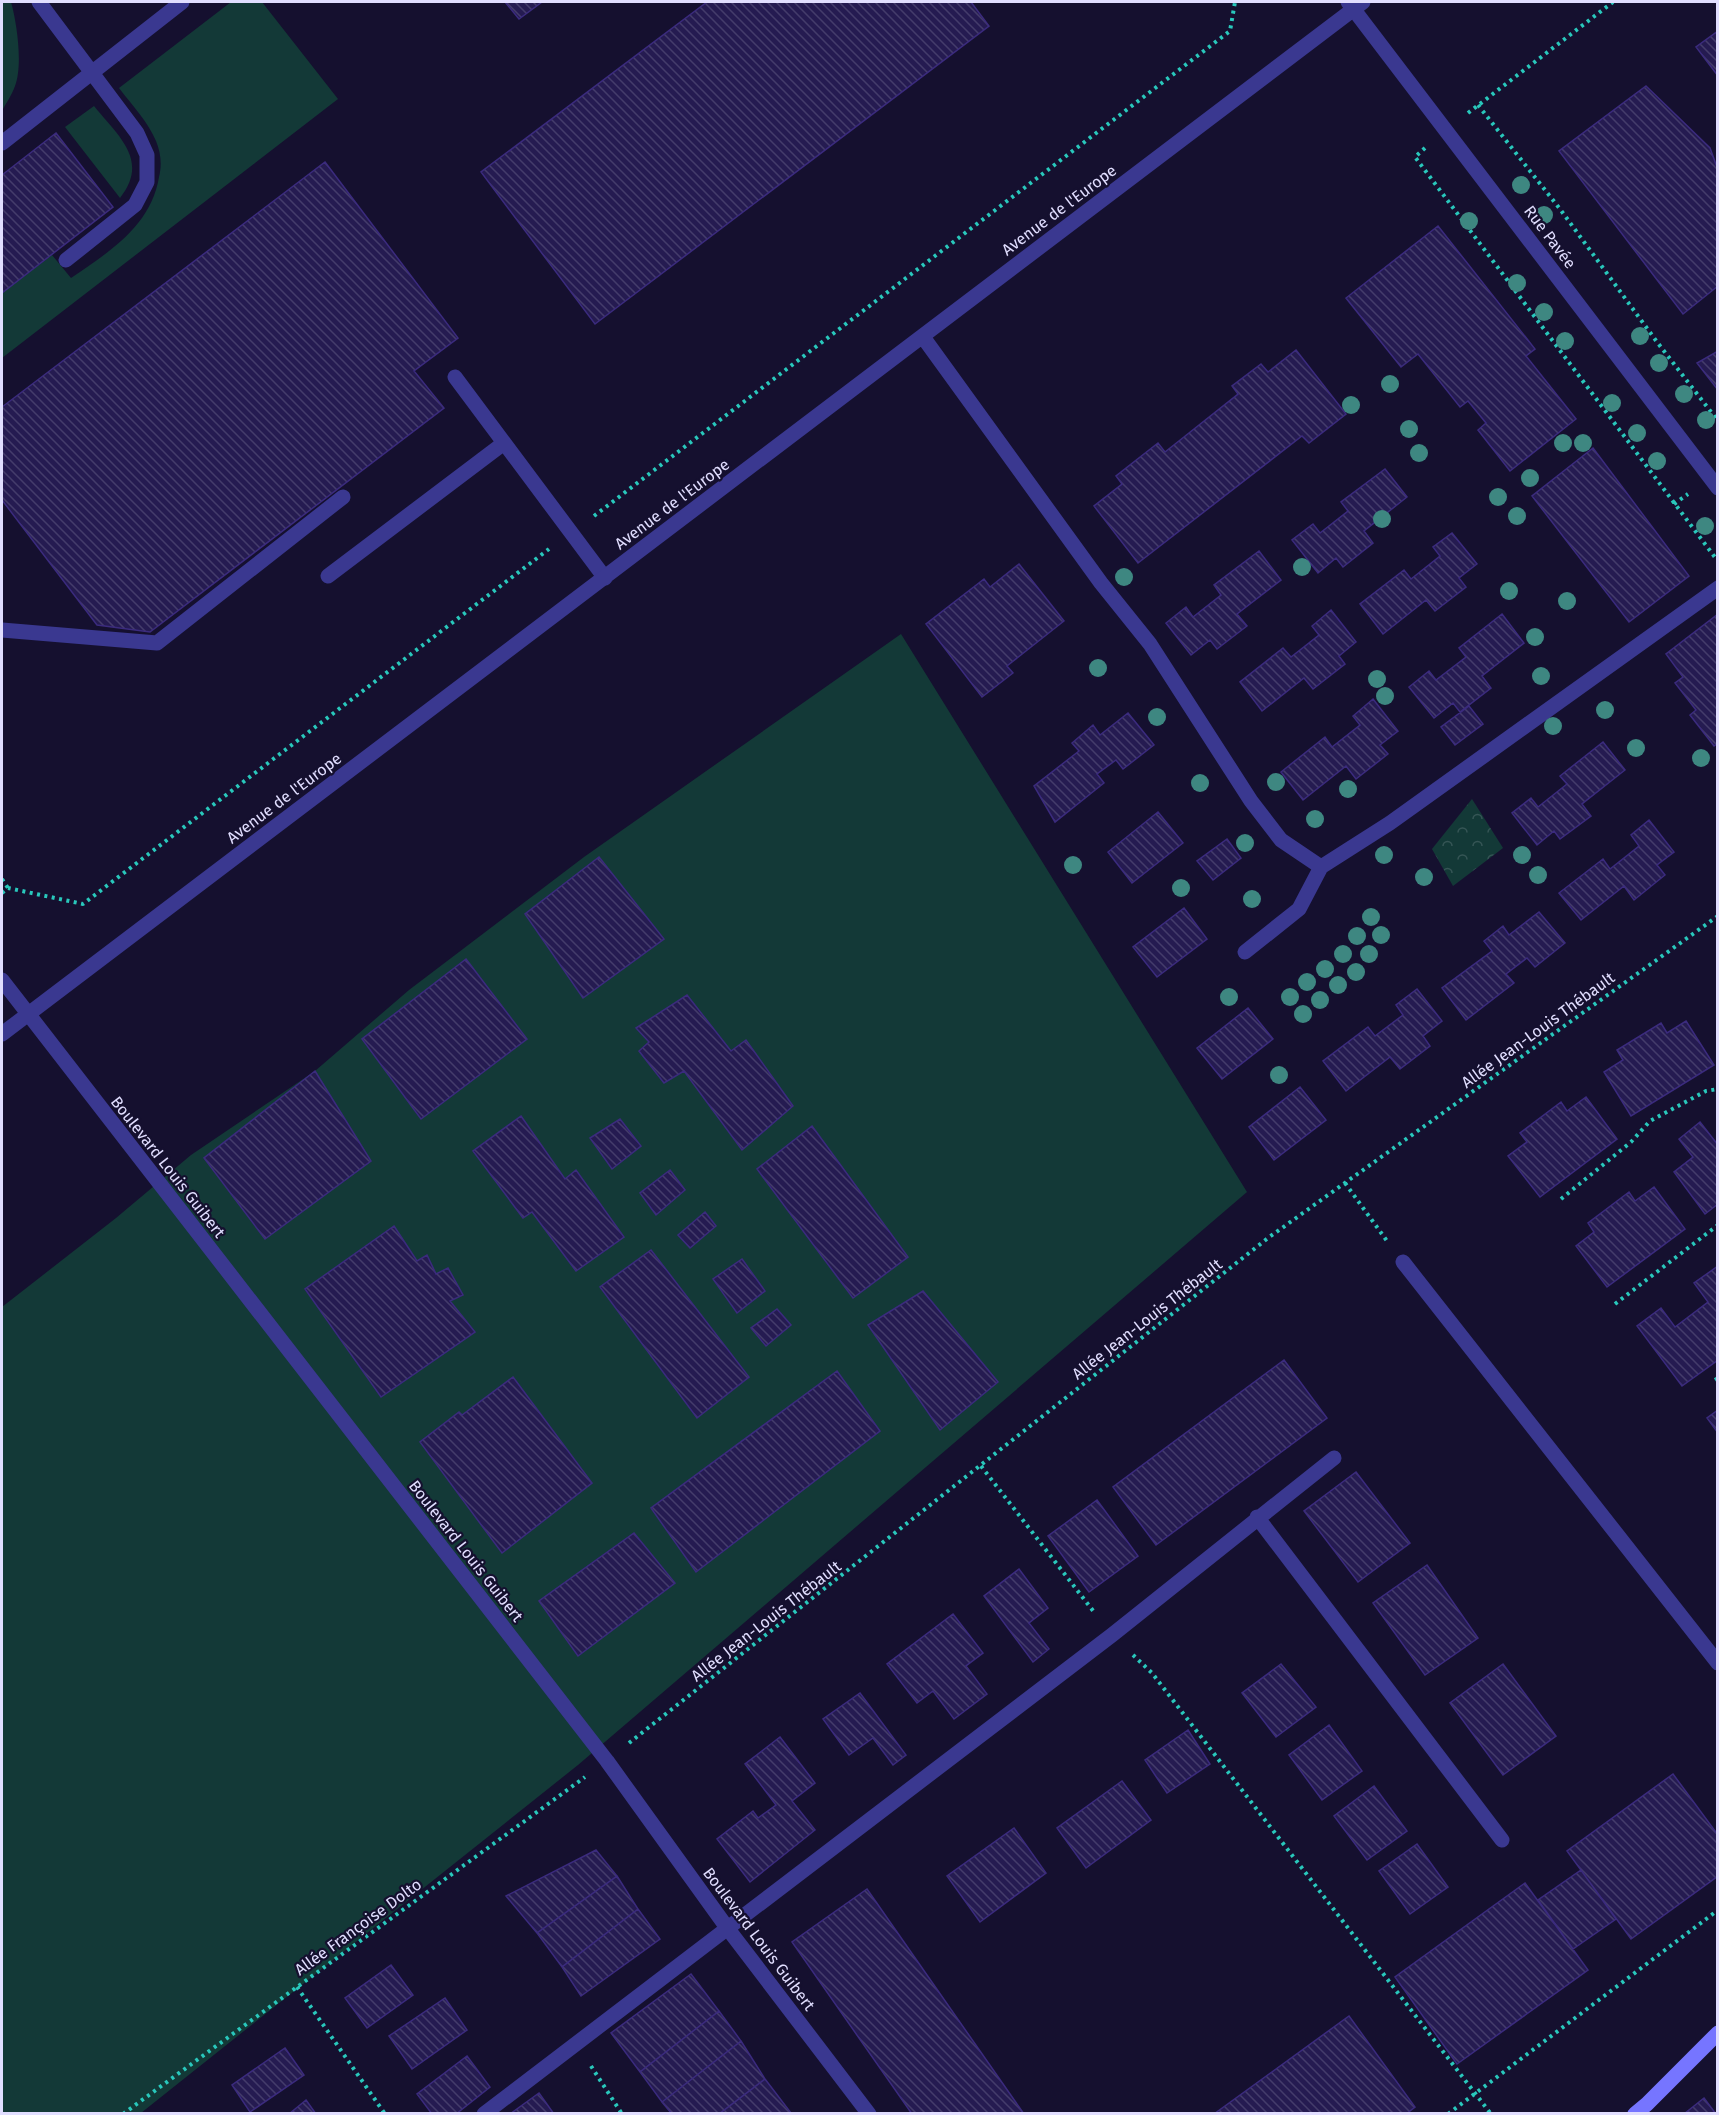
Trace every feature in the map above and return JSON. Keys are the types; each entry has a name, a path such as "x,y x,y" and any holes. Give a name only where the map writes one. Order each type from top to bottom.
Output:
{"main road":[{"path":"1635,2114 1718,2033"}],"street":[{"path":"39,2 137,133 147,155 147,182 135,205 66,260"},
{"path":"2,143 182,2"},
{"name":"Rue Pavée","path":"1355,4 1445,130 1718,488"},
{"name":"Avenue de l'Europe","path":"2,1034 922,337 1355,4"},
{"path":"922,337 1101,583 1150,644 1251,801 1281,840 1321,867"},
{"path":"455,378 605,578"},
{"path":"328,576 504,443"},
{"path":"2,630 157,643 343,497"},
{"path":"1245,952 1299,909 1321,867 1390,823 1718,588"},
{"name":"Boulevard Louis Guibert","path":"2,980 607,1761 728,1929 869,2114"},
{"path":"1403,1262 1718,1663"},
{"path":"484,2114 1112,1635 1334,1458"},
{"path":"1257,1518 1502,1840"}],"path":[{"path":"2,879 8,888 83,904 1230,31 1235,2"},
{"path":"1613,2 1445,130 1415,157 1718,561"},
{"path":"1478,105 1560,209 1718,421"},
{"path":"2,893 8,888"},
{"name":"Allée Jean-Louis Thébault","path":"607,1761 1268,1238 1718,916"},
{"path":"1562,1199 1631,1142 1650,1121 1706,1091 1718,1089"},
{"path":"1345,1183 1403,1262"},
{"path":"1615,1304 1718,1225"},
{"path":"981,1466 1112,1635 1152,1673 1491,2114"},
{"name":"Allée Françoise Dolto","path":"123,2114 607,1761"},
{"path":"1448,2114 1718,1910"},
{"path":"297,1987 386,2114"},
{"path":"576,2042 622,2114"}],"green space":[{"path":"2,2 11,2 17,32 19,67 15,86 2,111"},
{"path":"231,2 262,2 338,99 2,358 2,293 52,255 71,278 113,248 138,224 154,194 160,168 158,146 144,120 119,88"},
{"path":"94,106 121,138 131,160 132,172 120,198 65,127"},
{"path":"901,634 1247,1192 578,1765 141,2113 2,2114 2,1307 116,1218 191,1155 315,1071 409,990 584,857"},
{"path":"1472,799 1503,848 1453,886 1432,849"}],"building":[{"path":"505,2 542,2 519,19"},
{"path":"707,2 971,2 989,26 595,324 481,172"},
{"path":"1718,31 1718,76 1696,47"},
{"path":"1646,86 1710,148 1718,170 1718,286 1683,314 1559,151"},
{"path":"56,133 113,207 2,293 2,175"},
{"path":"325,162 458,338 414,371 444,408 150,632 97,625 2,500 2,407"},
{"path":"1438,226 1535,349 1526,356 1576,419 1510,471 1478,430 1486,423 1468,401 1460,407 1418,354 1401,367 1346,298"},
{"path":"1296,350 1346,414 1309,443 1302,436 1138,563 1094,506 1122,484 1116,476 1158,443 1165,452 1238,394 1232,386 1261,364 1268,372"},
{"path":"1718,351 1718,390 1697,363"},
{"path":"1593,448 1689,576 1629,622 1532,496"},
{"path":"1385,469 1407,497 1364,531 1373,543 1343,567 1336,558 1318,573 1292,540 1313,524 1320,533 1348,511 1341,502"},
{"path":"1452,533 1477,564 1459,578 1466,587 1435,611 1426,600 1383,634 1360,604 1404,570 1411,579 1440,556 1433,547"},
{"path":"1259,551 1281,580 1237,614 1247,626 1217,649 1210,640 1191,655 1166,623 1186,607 1193,617 1221,595 1214,585"},
{"path":"1019,564 1064,621 1007,666 1013,673 982,697 926,624 984,579 990,587"},
{"path":"1331,610 1356,642 1339,656 1345,664 1313,689 1304,678 1262,711 1240,682 1283,648 1291,657 1319,635 1312,626"},
{"path":"1502,614 1524,643 1482,676 1491,688 1460,712 1453,703 1434,718 1409,687 1429,671 1436,680 1466,657 1459,648"},
{"path":"1718,614 1718,743 1714,746 1690,715 1696,710 1675,683 1683,677 1666,654"},
{"path":"1373,699 1398,731 1380,745 1388,754 1356,779 1346,766 1303,800 1281,772 1325,737 1332,747 1360,725 1353,716"},
{"path":"1469,706 1483,724 1455,745 1441,727"},
{"path":"1128,713 1154,745 1123,769 1116,760 1097,774 1104,783 1055,822 1034,786 1079,751 1072,743 1093,725 1100,735"},
{"path":"1603,742 1625,770 1582,804 1591,816 1560,839 1554,831 1537,845 1512,813 1531,798 1538,807 1567,784 1560,776"},
{"path":"1158,812 1183,843 1132,883 1108,852"},
{"path":"1649,820 1674,852 1657,865 1665,875 1634,900 1624,886 1581,920 1559,893 1603,859 1610,869 1639,846 1631,835"},
{"path":"1227,839 1241,858 1213,880 1197,861"},
{"path":"599,857 664,939 583,998 525,914"},
{"path":"1184,908 1207,939 1157,977 1133,947"},
{"path":"1539,912 1565,943 1535,967 1527,958 1506,974 1514,983 1466,1020 1442,988 1492,951 1484,941 1503,926 1509,935"},
{"path":"466,959 527,1039 421,1119 362,1039"},
{"path":"1417,989 1442,1021 1423,1036 1430,1046 1400,1069 1390,1057 1346,1091 1323,1061 1368,1027 1375,1036 1403,1015 1396,1005"},
{"path":"687,995 731,1051 746,1040 793,1106 742,1150 684,1071 664,1083 639,1051 649,1042 636,1028"},
{"path":"1248,1008 1273,1039 1222,1079 1197,1048"},
{"path":"1686,1021 1714,1065 1631,1116 1604,1072 1623,1060 1617,1050 1661,1023 1667,1033"},
{"path":"315,1071 371,1161 265,1239 204,1158"},
{"path":"1300,1087 1326,1120 1274,1160 1249,1127"},
{"path":"1586,1097 1617,1139 1540,1197 1508,1156 1527,1142 1520,1133 1561,1102 1567,1111"},
{"path":"521,1116 565,1179 576,1170 624,1237 576,1271 532,1212 523,1218 473,1151"},
{"path":"620,1119 641,1146 612,1169 590,1138"},
{"path":"1700,1122 1718,1145 1718,1204 1705,1214 1674,1172 1693,1157 1679,1139"},
{"path":"812,1126 908,1257 853,1298 757,1169"},
{"path":"670,1170 685,1190 656,1215 640,1193"},
{"path":"1654,1187 1685,1229 1607,1287 1576,1246 1594,1232 1588,1223 1629,1192 1635,1201"},
{"path":"705,1212 716,1226 690,1248 678,1235"},
{"path":"394,1226 417,1261 427,1255 436,1274 448,1268 463,1295 450,1301 475,1332 381,1397 305,1289"},
{"path":"651,1250 749,1377 697,1418 600,1287"},
{"path":"742,1259 765,1291 737,1313 713,1279"},
{"path":"1718,1266 1718,1360 1682,1386 1637,1326 1661,1308 1675,1327 1708,1302 1694,1283"},
{"path":"923,1291 998,1382 940,1430 868,1325"},
{"path":"777,1309 791,1325 766,1346 751,1328"},
{"path":"1284,1360 1327,1418 1156,1545 1113,1487"},
{"path":"837,1371 880,1431 696,1572 651,1508"},
{"path":"513,1377 592,1483 502,1553 420,1442 459,1412 462,1415"},
{"path":"1718,1410 1718,1433 1707,1418"},
{"path":"1356,1472 1410,1543 1358,1582 1304,1511"},
{"path":"1097,1500 1138,1556 1089,1592 1048,1536"},
{"path":"634,1533 675,1583 578,1656 539,1601"},
{"path":"1427,1565 1478,1638 1425,1675 1373,1603"},
{"path":"1019,1569 1048,1608 1029,1623 1049,1649 1033,1662 984,1596"},
{"path":"953,1614 983,1653 966,1666 987,1694 954,1719 933,1691 917,1703 887,1664"},
{"path":"1281,1664 1316,1707 1276,1737 1242,1693"},
{"path":"1503,1664 1556,1736 1503,1775 1450,1703"},
{"path":"860,1693 906,1755 893,1765 873,1738 849,1755 823,1719"},
{"path":"1329,1725 1362,1771 1322,1800 1289,1755"},
{"path":"1188,1730 1210,1764 1167,1793 1145,1760"},
{"path":"780,1737 815,1783 792,1801 815,1830 750,1882 717,1839 753,1811 758,1818 776,1805 745,1764"},
{"path":"1673,1774 1718,1835 1718,1876 1631,1939 1567,1851"},
{"path":"1122,1781 1151,1820 1086,1868 1057,1828"},
{"path":"1374,1786 1407,1831 1367,1860 1334,1816"},
{"path":"1014,1828 1046,1873 980,1922 947,1876"},
{"path":"1417,1844 1448,1887 1410,1914 1379,1871"},
{"path":"596,1850 617,1876 537,1933 506,1896"},
{"path":"1581,1870 1616,1919 1573,1949 1538,1900"},
{"path":"617,1876 638,1909 562,1967 537,1933"},
{"path":"1525,1883 1588,1970 1457,2064 1395,1977"},
{"path":"867,1889 1024,2114 912,2114 792,1942"},
{"path":"638,1909 660,1939 581,1996 562,1967"},
{"path":"391,1965 413,1995 367,2028 345,1998"},
{"path":"691,1974 719,2011 640,2072 611,2033"},
{"path":"445,1998 467,2030 412,2069 389,2036"},
{"path":"719,2011 741,2041 662,2102 640,2072"},
{"path":"1349,2016 1415,2107 1406,2114 1214,2114"},
{"path":"741,2041 765,2079 719,2114 672,2114 662,2102"},
{"path":"285,2048 304,2075 250,2112 232,2085"},
{"path":"467,2056 490,2087 456,2114 432,2114 417,2094"},
{"path":"765,2079 791,2113 719,2114"},
{"path":"539,2093 554,2114 510,2114"},
{"path":"1704,2098 1716,2114 1684,2114"},
{"path":"306,2100 316,2114 289,2114"}]}
